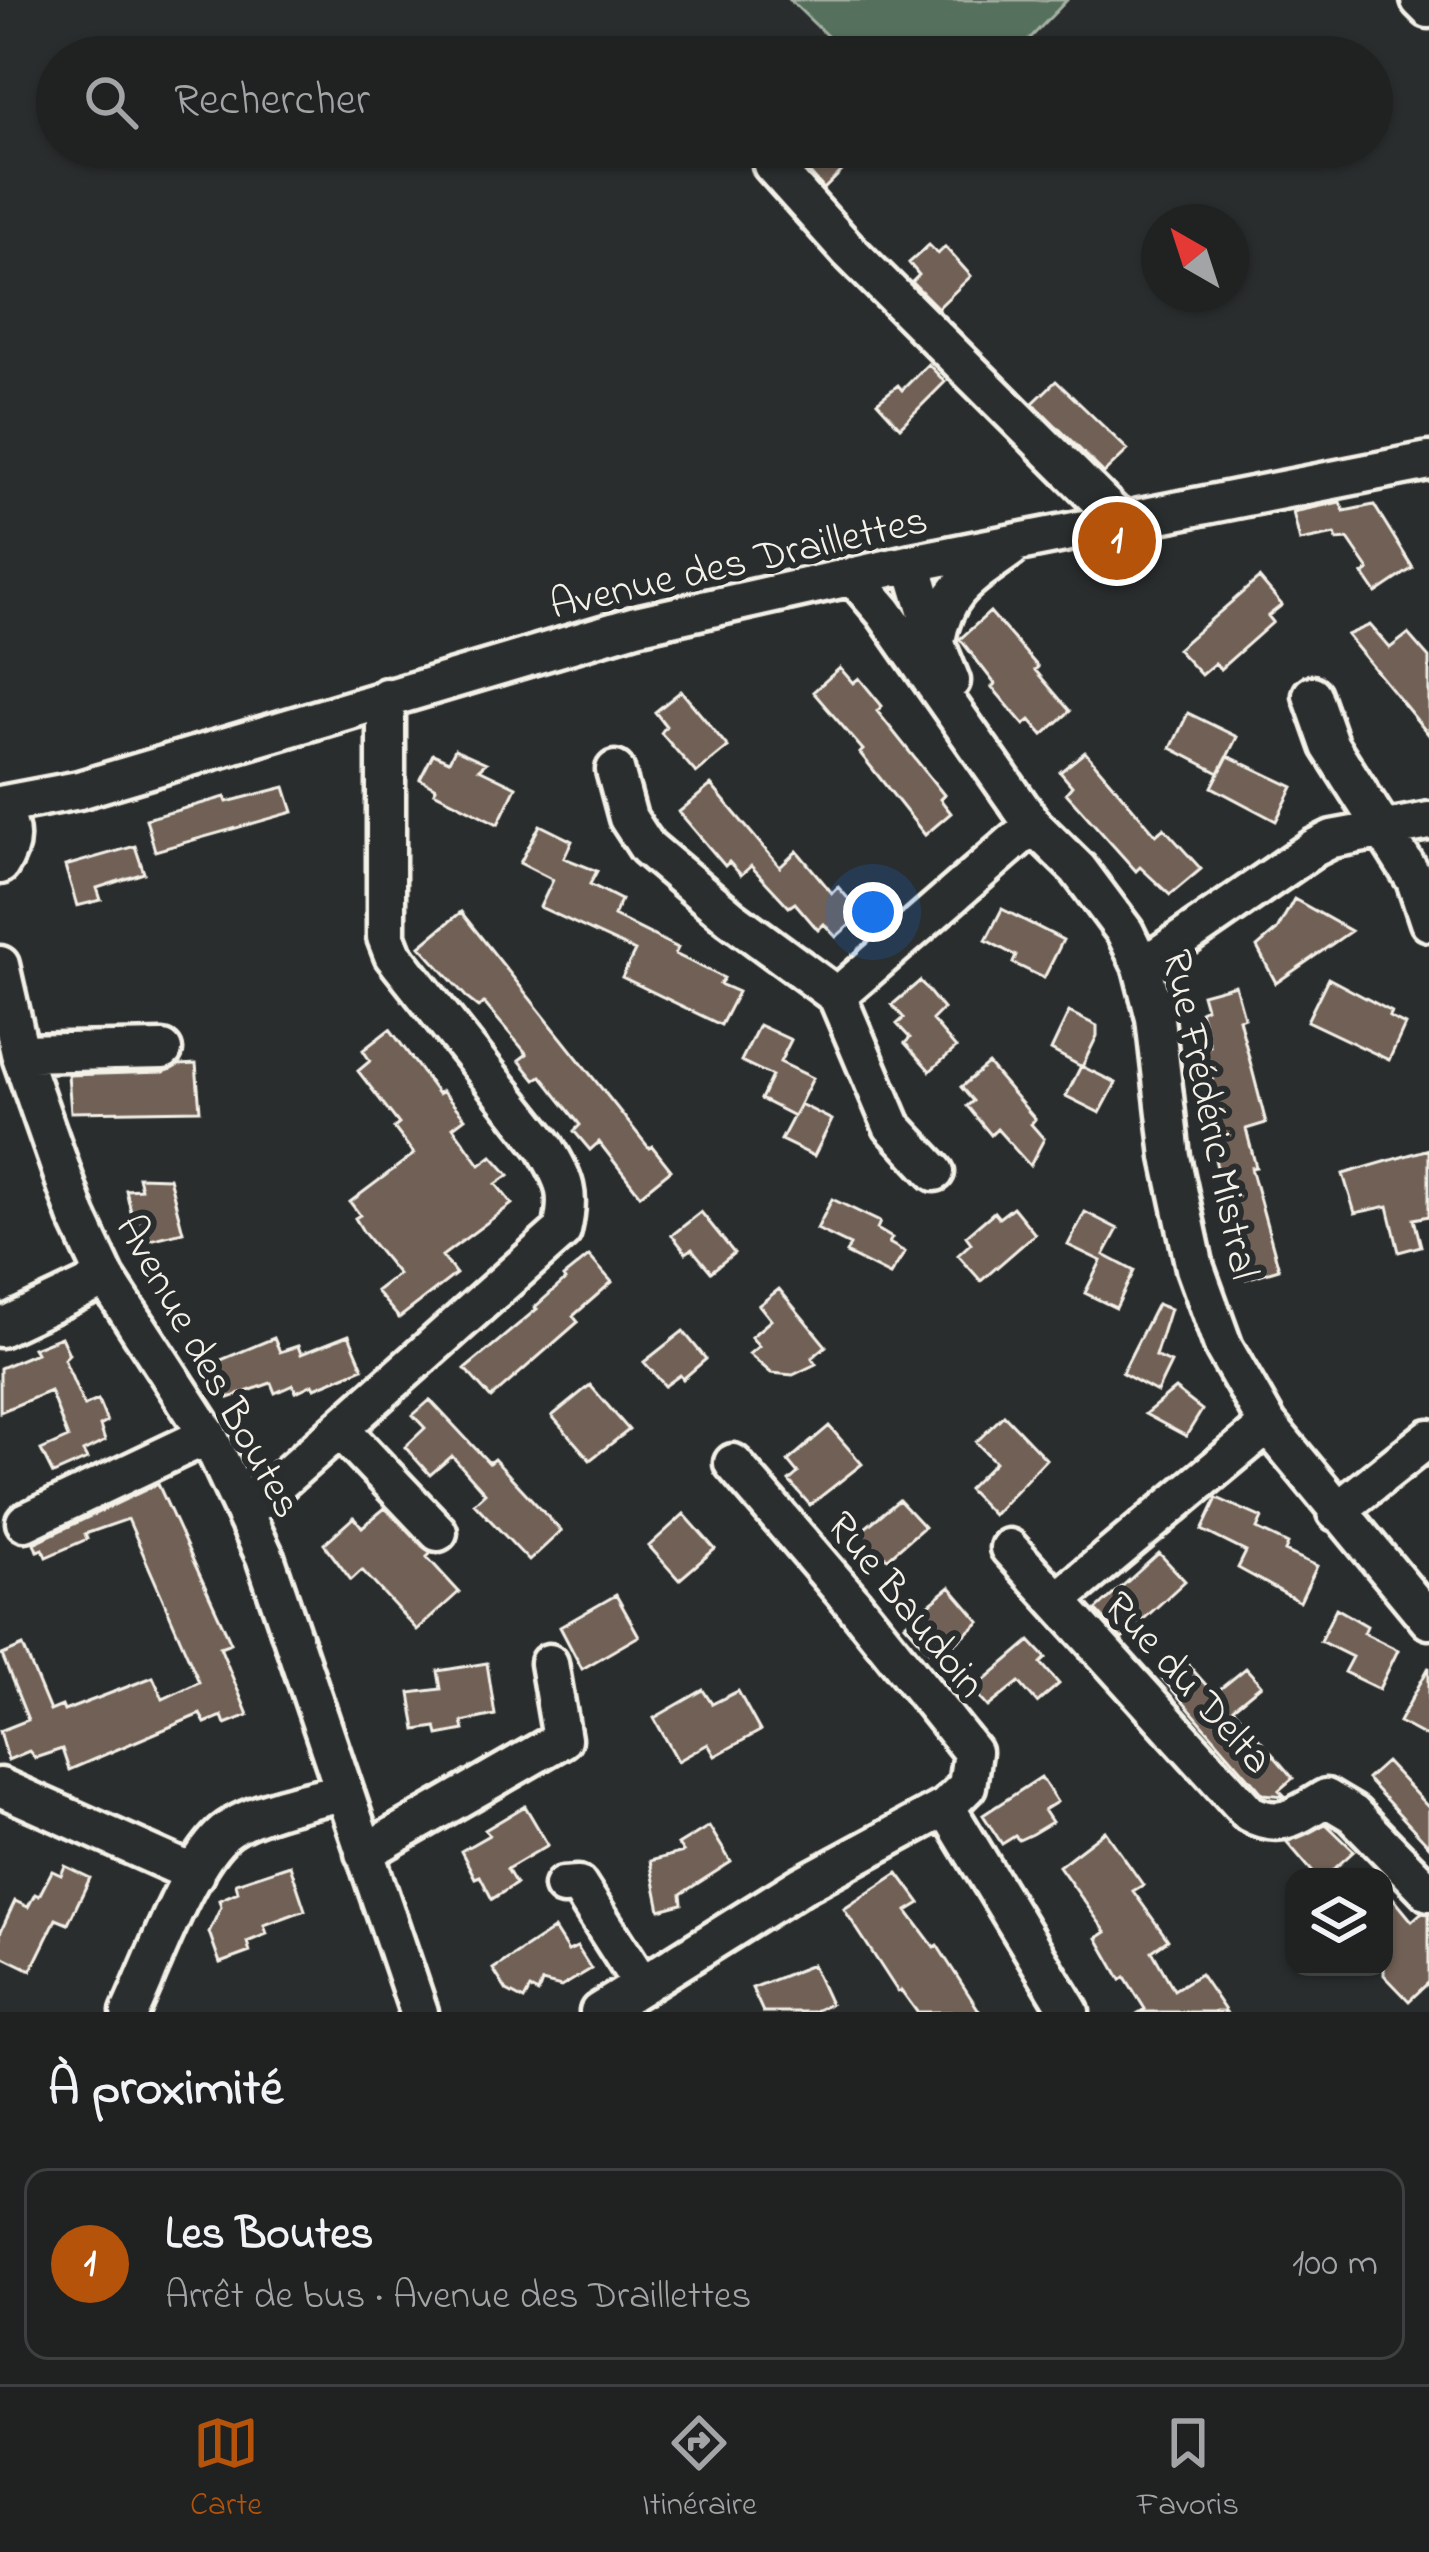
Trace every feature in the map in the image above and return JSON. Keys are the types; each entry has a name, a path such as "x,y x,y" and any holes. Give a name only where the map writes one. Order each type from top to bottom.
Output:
{"street":[{"path":"1420,0 1429,9"},
{"path":"775,168 849,250 1121,522"},
{"name":"Avenue des Draillettes","path":"3,829 79,790 636,626 912,563 1429,460"},
{"path":"935,644 941,613 956,588 1017,544"},
{"name":"Rue Frédéric Mistral","path":"912,563 935,644 981,751"},
{"name":"Rue Frédéric Mistral","path":"853,576 884,612 1034,825 1104,901 1142,967 1155,1018 1171,1157 1196,1268 1224,1348 1268,1425 1429,1620"},
{"path":"1312,695 1330,746 1415,880 1429,922"},
{"path":"245,1513 562,1232 568,1203 562,1177 545,1147 393,955 386,937 386,697"},
{"path":"615,770 628,818 647,847 731,918 837,996 892,1126 935,1172"},
{"path":"1142,967 1314,848 1332,839 1429,821"},
{"path":"837,996 1034,825"},
{"name":"Avenue des Boutes","path":"0,965 20,1053 77,1216 106,1278 208,1435 280,1596 419,2012"},
{"path":"20,1053 163,1050"},
{"path":"0,1328 106,1278"},
{"path":"1057,1601 1268,1425"},
{"path":"342,1431 438,1532"},
{"path":"25,1522 208,1435"},
{"path":"1336,1512 1429,1438"},
{"name":"Rue Baudoin","path":"733,1463 854,1603 972,1751 967,1786 946,1807"},
{"name":"Rue du Delta","path":"1009,1548 1249,1813 1272,1824 1290,1820 1326,1798 1353,1814 1429,1892"},
{"path":"364,1853 562,1738 548,1663"},
{"path":"0,1787 195,1874"},
{"path":"130,2012 195,1874 221,1836 243,1822 344,1792"},
{"path":"599,2012 802,1885 946,1807 1070,2012"},
{"path":"563,1886 578,1885 642,1985"}],"green space":[{"path":"790,0 1067,0 1032,36 827,36"}],"building":[{"path":"812,168 845,168 824,189 808,171"},
{"path":"929,245 938,254 945,247 971,276 938,308 912,282 919,275 909,263"},
{"path":"928,364 945,382 900,427 877,402 898,385 902,390"},
{"path":"1056,381 1128,450 1104,473 1033,403"},
{"path":"1340,502 1344,511 1374,505 1413,568 1376,593 1363,574 1369,570 1348,539 1337,540 1335,534 1300,541 1293,512"},
{"path":"1259,578 1282,605 1268,616 1273,622 1220,669 1215,663 1201,675 1177,649"},
{"path":"990,612 1070,711 1043,735 1030,720 1024,725 960,639"},
{"path":"1370,625 1390,648 1408,634 1429,658 1429,735 1347,635"},
{"path":"840,668 853,683 859,678 882,706 877,711 944,795 940,799 951,813 925,835 860,753 863,750 813,692"},
{"path":"681,691 728,747 696,773 661,733 666,726 655,712"},
{"path":"1188,713 1237,737 1219,773 1171,748"},
{"path":"455,749 486,763 479,769 516,787 498,824 434,792 436,788 420,779 433,754 449,761"},
{"path":"1085,752 1156,835 1164,828 1201,869 1170,895 1140,867 1136,871 1066,793 1072,786 1060,772"},
{"path":"1228,756 1293,787 1276,821 1212,787"},
{"path":"711,785 780,867 797,851 832,893 838,887 862,914 836,937 824,924 818,930 795,903 789,907 751,866 741,875 729,862 725,866 679,812"},
{"path":"285,787 293,812 155,851 146,819 225,797 227,802"},
{"path":"540,825 572,841 564,858 597,871 590,884 621,900 614,916 678,948 675,954 724,978 720,984 738,992 721,1025 622,977 635,951 540,907 553,880 520,863"},
{"path":"135,846 144,873 97,888 101,900 77,906 65,866"},
{"path":"1294,899 1351,931 1276,983 1257,947 1277,930"},
{"path":"1002,909 1063,940 1044,978 1013,963 1016,956 986,940"},
{"path":"461,912 671,1170 640,1195 599,1142 590,1150 574,1131 580,1125 541,1076 535,1080 519,1060 527,1054 484,1003 478,1007 469,1000 420,946"},
{"path":"1328,978 1392,1012 1389,1017 1405,1025 1389,1060 1307,1021"},
{"path":"920,981 943,1009 932,1020 956,1048 930,1071 905,1043 910,1038 897,1024 904,1018 892,1005"},
{"path":"1235,985 1266,1123 1246,1129 1256,1167 1251,1168 1279,1269 1246,1279 1241,1263 1234,1265 1224,1229 1231,1227 1207,1125 1213,1123 1203,1083 1213,1080 1203,1048 1210,1046 1200,1011 1206,1008 1202,994"},
{"path":"1069,1012 1097,1026 1082,1067 1051,1050"},
{"path":"759,1025 791,1040 780,1062 813,1078 794,1116 761,1099 772,1076 741,1061"},
{"path":"390,1029 438,1094 442,1091 465,1118 453,1127 480,1165 492,1156 509,1175 496,1184 512,1204 442,1256 456,1274 399,1318 376,1291 398,1274 364,1233 355,1218 360,1215 350,1202 414,1154 394,1128 399,1124 358,1071 370,1061 363,1050"},
{"path":"196,1064 200,1110 71,1112 68,1075 163,1072"},
{"path":"988,1064 1035,1119 1031,1124 1044,1139 1030,1166 997,1129 991,1135 967,1106 973,1101 961,1087"},
{"path":"1081,1066 1116,1083 1100,1113 1066,1096"},
{"path":"800,1104 832,1120 814,1156 781,1140"},
{"path":"1429,1149 1429,1216 1414,1219 1421,1246 1399,1252 1388,1206 1355,1213 1343,1174"},
{"path":"138,1177 169,1178 183,1232 138,1243 126,1190 141,1189"},
{"path":"832,1199 880,1222 877,1229 905,1252 890,1275 846,1253 850,1245 817,1229"},
{"path":"1013,1207 1035,1234 981,1281 958,1255 971,1243 966,1236 994,1212 999,1218"},
{"path":"701,1212 734,1253 711,1272 692,1249 686,1253 672,1235"},
{"path":"1085,1212 1118,1229 1104,1255 1134,1271 1116,1308 1085,1293 1101,1261 1068,1245"},
{"path":"589,1256 612,1282 573,1316 578,1322 491,1398 465,1369 537,1309 563,1277"},
{"path":"779,1289 826,1346 812,1358 816,1364 793,1375 771,1373 749,1354 759,1346 751,1337 771,1320 759,1305"},
{"path":"1157,1304 1170,1309 1155,1356 1171,1363 1157,1392 1122,1373"},
{"path":"683,1331 706,1359 683,1379 680,1375 665,1386 644,1362"},
{"path":"349,1335 363,1368 296,1392 293,1385 275,1393 271,1383 229,1398 216,1362 274,1338 280,1352 298,1346 301,1354"},
{"path":"61,1337 69,1354 64,1359 84,1406 98,1400 107,1422 100,1426 105,1441 83,1452 87,1459 53,1474 41,1450 68,1438 50,1391 0,1412 0,1368"},
{"path":"590,1385 629,1430 590,1460 552,1416"},
{"path":"1175,1389 1202,1410 1186,1436 1145,1414"},
{"path":"430,1400 561,1531 529,1561 474,1503 485,1493 452,1456 430,1475 405,1447 425,1428 413,1415"},
{"path":"1004,1415 1046,1459 993,1515 968,1489 995,1462 976,1442"},
{"path":"829,1426 862,1464 810,1505 789,1481 798,1473 788,1461"},
{"path":"158,1484 231,1643 220,1647 248,1715 225,1724 222,1716 205,1723 200,1714 69,1770 62,1749 35,1758 29,1751 8,1760 0,1731 28,1720 2,1655 23,1646 50,1711 62,1706 64,1711 153,1677 163,1699 199,1682 128,1519 85,1534 87,1539 46,1557 34,1543"},
{"path":"1217,1498 1262,1518 1257,1529 1288,1544 1285,1551 1317,1566 1300,1602 1238,1568 1246,1552 1202,1530"},
{"path":"899,1500 924,1527 888,1558 869,1567 848,1542"},
{"path":"385,1508 431,1553 427,1557 459,1592 417,1630 362,1570 351,1580 324,1544 354,1517 362,1527"},
{"path":"684,1514 715,1549 679,1580 649,1546"},
{"path":"1159,1553 1185,1581 1122,1639 1096,1610"},
{"path":"950,1587 980,1622 936,1659 905,1624"},
{"path":"616,1595 639,1636 582,1669 560,1627"},
{"path":"1336,1608 1367,1626 1364,1633 1398,1650 1379,1689 1344,1672 1352,1657 1320,1641"},
{"path":"1030,1641 1046,1658 1041,1663 1059,1684 1037,1703 1019,1682 988,1707 973,1690"},
{"path":"1184,1660 1214,1694 1246,1668 1261,1685 1233,1708 1293,1778 1279,1790 1285,1796 1263,1794 1162,1678"},
{"path":"487,1663 495,1715 462,1722 464,1730 438,1735 436,1727 416,1730 410,1693 441,1689 438,1671"},
{"path":"1429,1667 1429,1738 1399,1722"},
{"path":"703,1690 712,1704 738,1691 760,1731 715,1756 708,1744 678,1761 654,1718"},
{"path":"1386,1762 1429,1808 1429,1846 1367,1779"},
{"path":"1041,1777 1057,1802 1044,1810 1052,1822 1002,1844 983,1815"},
{"path":"525,1806 548,1845 507,1869 516,1884 492,1899 461,1851"},
{"path":"1326,1824 1354,1851 1335,1868 1309,1868 1287,1842"},
{"path":"709,1826 731,1862 681,1894 682,1904 660,1910 650,1861 683,1852 678,1845"},
{"path":"1105,1831 1143,1885 1133,1891 1168,1940 1152,1951 1174,1990 1200,1974 1226,2012 1140,2012 1145,2009 1125,1977 1121,1980 1097,1938 1106,1932 1059,1866"},
{"path":"290,1865 305,1910 264,1925 267,1934 247,1942 250,1952 220,1963 209,1932 221,1907 219,1900 238,1892 236,1883"},
{"path":"65,1866 90,1878 68,1924 56,1919 31,1970 0,1955 0,1933 15,1901 28,1907 52,1871 61,1875"},
{"path":"898,1873 920,1903 907,1911 937,1945 980,2012 917,2012 898,1992 844,1909"},
{"path":"1393,1898 1412,1921 1421,1913 1429,1914 1429,1982 1409,2001 1385,1976 1393,1976"},
{"path":"554,1929 568,1951 577,1947 591,1969 561,1987 542,1982 538,1993 530,1989 524,2000 507,1991 493,1969"},
{"path":"812,1965 830,2004 812,2012 763,2012 752,1988"}],"place":[{"name":"Les Boutes","path":"1117,541"}]}
